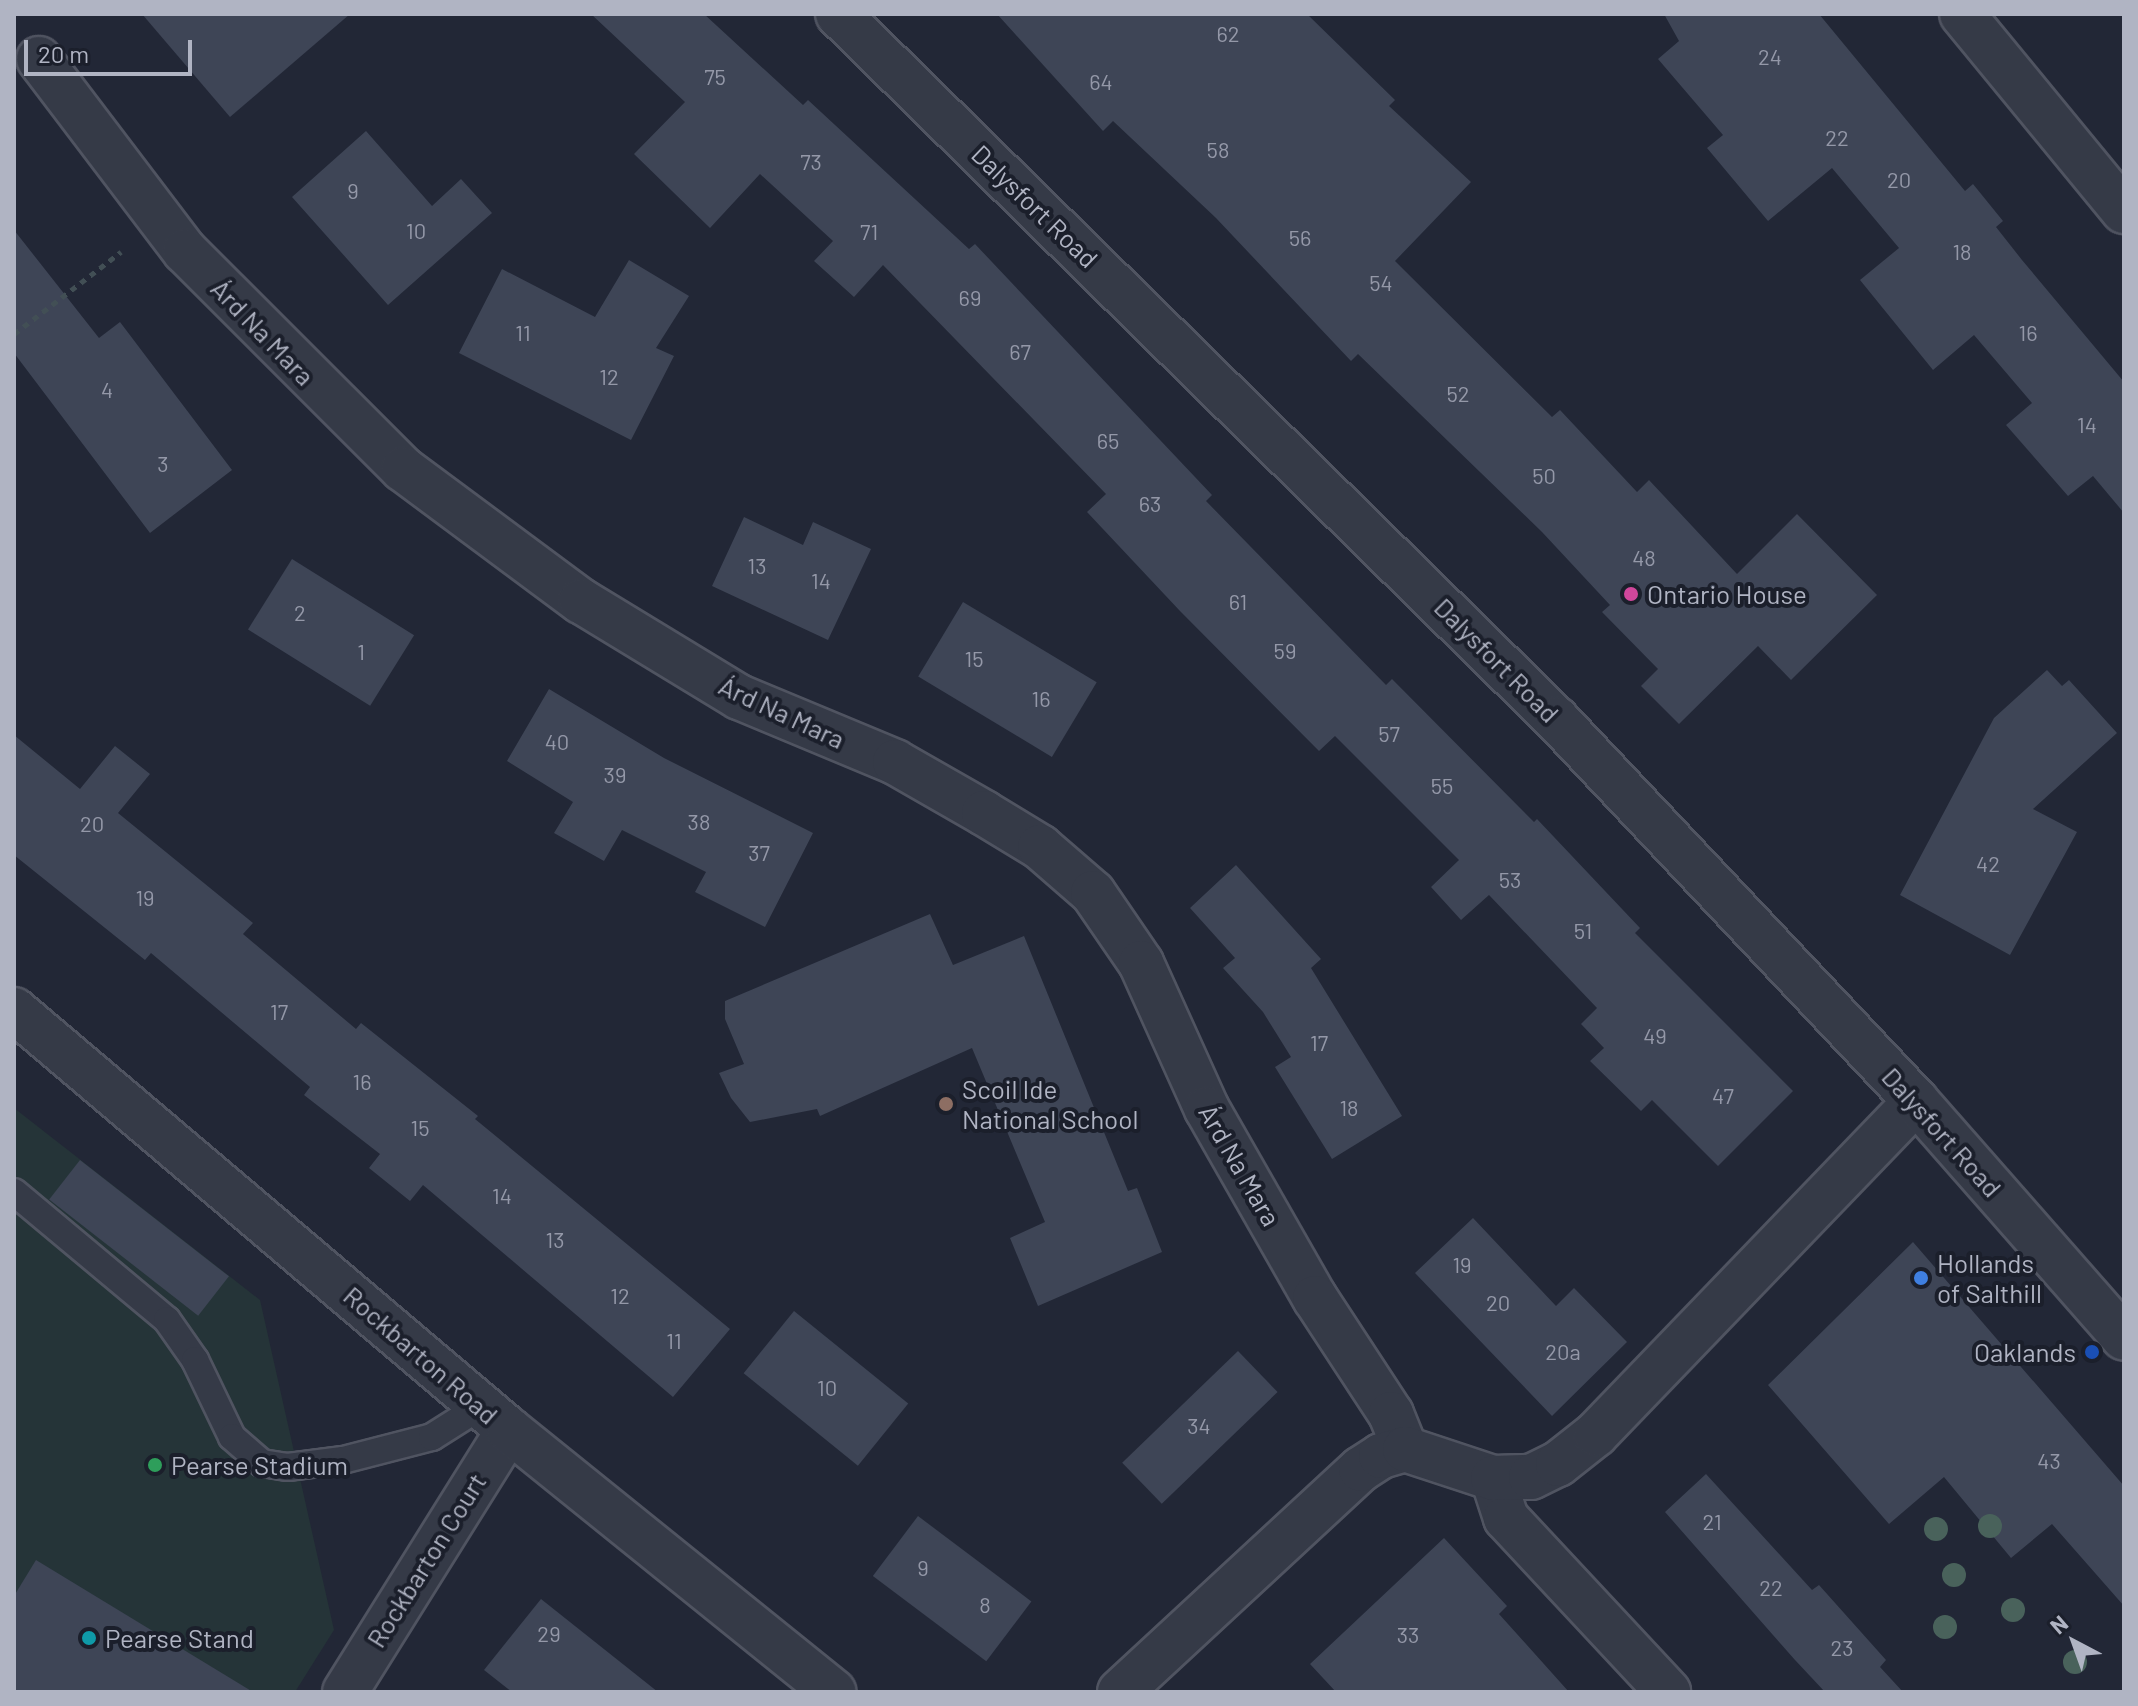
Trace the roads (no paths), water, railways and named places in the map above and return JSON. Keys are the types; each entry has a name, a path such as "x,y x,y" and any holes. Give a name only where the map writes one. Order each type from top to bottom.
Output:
{"street":[{"name":"Dalysfort Road","path":"838,14 1408,569 1641,806 1916,1101 2124,1338"},
{"path":"1962,14 2124,211"},
{"name":"Árd Na Mara","path":"39,59 162,221 298,369 403,469 581,601 739,697 895,762 971,805 1040,847 1093,893 1141,963 1207,1109 1315,1298 1391,1414 1405,1449"},
{"name":"Rockbarton Road","path":"14,1010 495,1418 834,1692"},
{"path":"1120,1692 1361,1469 1405,1449 1493,1478 1531,1477 1558,1464 1596,1434 1916,1101"},
{"name":"Rockbarton Court","path":"345,1692 495,1418"},
{"path":"1493,1478 1506,1518 1668,1692"}],"lane":[{"path":"14,1192 167,1320 202,1372 232,1437 262,1463 288,1467 358,1456 495,1418"}],"place":[{"name":"Ontario House","path":"1631,594"},
{"name":"Scoil Ide National School","path":"946,1104"},
{"name":"Hollands of Salthill","path":"1921,1278"},
{"name":"Oaklands","path":"2092,1352"},
{"name":"Pearse Stadium","path":"155,1465"},
{"name":"Pearse Stand","path":"89,1638"}]}
